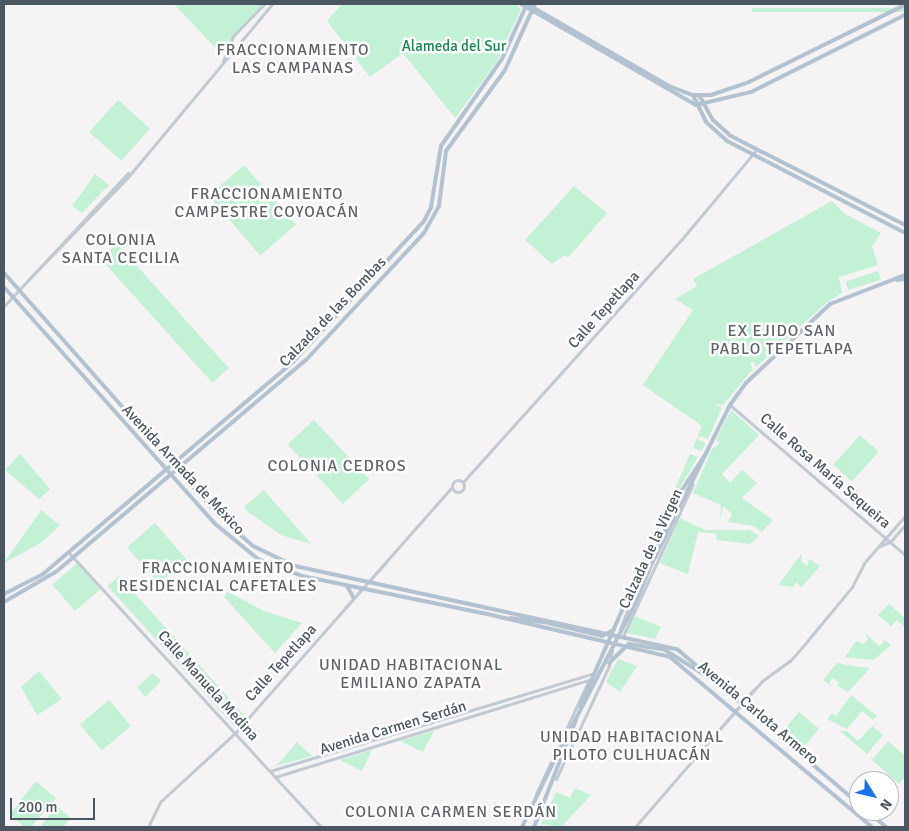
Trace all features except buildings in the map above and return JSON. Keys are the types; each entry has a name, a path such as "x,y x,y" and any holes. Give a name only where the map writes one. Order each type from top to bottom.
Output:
{"main road":[{"path":"520,4 533,8 669,86 693,95 749,82 905,6"},
{"name":"Calzada de las Bombas","path":"4,594 53,566 294,361 424,221 431,208 441,146 505,51 526,5"},
{"path":"533,8 696,105 703,105 751,92 905,15"},
{"name":"Calzada de las Bombas","path":"4,602 57,571 306,360 432,223 439,206 446,151 514,55 533,8"},
{"path":"505,51 514,55"},
{"path":"693,95 696,105 718,135 752,155 905,233"},
{"path":"699,95 703,105 725,132 905,225"},
{"path":"882,221 886,214"},
{"name":"Avenida Armada de México","path":"4,273 224,522 257,549 295,566 618,635"},
{"name":"Calzada de la Virgen","path":"535,827 556,779 580,706 633,588 656,556 730,405 746,383 826,308 846,295 905,277"},
{"name":"Avenida Armada de México","path":"4,287 171,476 227,536 258,559 290,573 508,618 614,643"},
{"name":"Calzada de la Virgen","path":"522,827 553,763 606,667 636,602 661,537 682,490 708,450"},
{"path":"53,566 57,571"},
{"path":"345,585 353,591 353,597"},
{"path":"508,618 527,618 602,636 609,635 617,625"},
{"name":"Avenida Carlota Armero","path":"618,635 681,651 849,795"},
{"name":"Avenida Carlota Armero","path":"614,643 676,660 872,827"},
{"path":"606,667 629,644 666,650 721,685"}],"street":[{"path":"222,61 232,39 264,4"},
{"path":"4,306 128,174 272,4"},
{"name":"Calle Tepetlapa","path":"455,491 463,490 463,482 682,239 757,149"},
{"name":"Calle Rosa María Sequeira","path":"730,405 905,555"},
{"name":"Calzada de la Virgen","path":"623,636 699,471"},
{"path":"447,493 455,491 452,487 456,480 463,482"},
{"name":"Calle Tepetlapa","path":"344,608 452,487"},
{"path":"635,827 754,690 808,640 843,599 862,565 905,516"},
{"path":"879,546 890,542 905,524"},
{"path":"618,635 646,561 661,537"},
{"name":"Calle Manuela Medina","path":"68,553 78,561 321,827"},
{"name":"Calle Tepetlapa","path":"148,827 160,802 235,733 353,597 363,588"},
{"name":"Calzada de la Virgen","path":"532,806 608,641"},
{"name":"Calzada de la Virgen","path":"556,779 604,675 614,643"},
{"path":"597,665 604,661 606,667"},
{"name":"Avenida Carmen Serdán","path":"270,772 592,674"},
{"name":"Avenida Carmen Serdán","path":"275,776 604,675"}],"green space":[{"path":"174,4 263,4 232,37 222,55"},
{"name":"Alameda del Sur","path":"342,4 515,4 521,9 496,63 455,118 403,53 370,77 327,21"},
{"path":"752,8 905,8 905,12 752,12"},
{"path":"118,100 150,129 121,161 89,132"},
{"path":"244,165 296,225 260,255 209,196"},
{"path":"95,174 109,185 82,213 72,206"},
{"path":"574,186 607,213 569,257 563,256 552,264 525,240"},
{"path":"832,201 845,214 881,233 872,246 878,265 839,277 842,293 826,303 756,367 753,361 750,364 753,369 723,405 715,404 722,408 708,439 699,436 698,440 706,443 702,451 693,448 702,426 643,385 693,310 675,299 697,286 693,279"},
{"path":"117,244 229,368 212,383 101,259"},
{"path":"878,271 881,280 848,290 846,282"},
{"path":"731,410 759,435 722,474 730,483 742,470 757,483 742,498 773,520 762,532 754,526 728,522 732,514 723,506 720,521 721,505 693,493 712,449 720,443 716,440"},
{"path":"314,420 369,479 343,504 288,445"},
{"path":"860,435 879,452 852,481 833,465"},
{"path":"20,454 50,489 39,499 5,470"},
{"path":"690,454 698,457 676,494 673,493"},
{"path":"264,490 311,544 281,535 247,511 244,507"},
{"path":"670,498 674,500 643,562 628,604 624,602"},
{"path":"41,510 60,525 41,543 4,563"},
{"path":"680,518 705,530 750,530 759,536 750,544 716,540 717,534 698,532 688,574 660,563"},
{"path":"155,523 186,559 159,584 127,547"},
{"path":"802,553 801,560 807,566 809,559 820,566 801,588 797,582 793,587 778,585"},
{"path":"77,563 100,589 75,611 52,585"},
{"path":"119,576 245,716 234,726 108,586"},
{"path":"228,592 264,611 302,623 275,653 224,597"},
{"path":"889,604 905,618 905,627 897,620 891,626 878,615"},
{"path":"635,616 661,627 655,639 627,633"},
{"path":"864,632 879,646 885,640 891,645 874,660 845,657 856,641 864,644 868,639"},
{"path":"618,659 637,666 620,692 606,682"},
{"path":"837,663 870,668 848,692 837,686 839,683 833,678 829,683 836,690 823,680"},
{"path":"39,671 62,699 37,715 21,687"},
{"path":"153,673 161,681 145,697 137,687"},
{"path":"851,695 877,716 873,720 862,711 847,729 827,719 832,713 836,716"},
{"path":"109,700 131,726 102,750 80,724"},
{"path":"799,712 819,729 802,749 782,732"},
{"path":"872,726 883,735 867,754 840,731 847,731 858,741"},
{"path":"434,731 423,752 400,741"},
{"path":"888,741 905,756 905,777 899,784 899,771 884,771 872,760"},
{"path":"297,742 312,756 276,766"},
{"path":"372,750 362,771 340,760"},
{"path":"36,781 56,798 31,827 21,827 22,825 10,814"},
{"path":"575,788 591,795 561,827 541,824 556,792 570,798"},
{"path":"57,806 71,818 63,827 40,827"}],"district":[{"name":"FRACCIONAMIENTO LAS CAMPANAS","path":"293,59"},
{"name":"FRACCIONAMIENTO CAMPESTRE COYOACÁN","path":"267,203"},
{"name":"COLONIA SANTA CECILIA","path":"121,249"},
{"name":"EX EJIDO SAN PABLO TEPETLAPA","path":"782,340"},
{"name":"COLONIA CEDROS","path":"337,466"},
{"name":"FRACCIONAMIENTO RESIDENCIAL CAFETALES","path":"218,577"},
{"name":"UNIDAD HABITACIONAL EMILIANO ZAPATA","path":"411,674"},
{"name":"UNIDAD HABITACIONAL PILOTO CULHUACÁN","path":"632,746"},
{"name":"COLONIA CARMEN SERDÁN","path":"451,812"}]}
